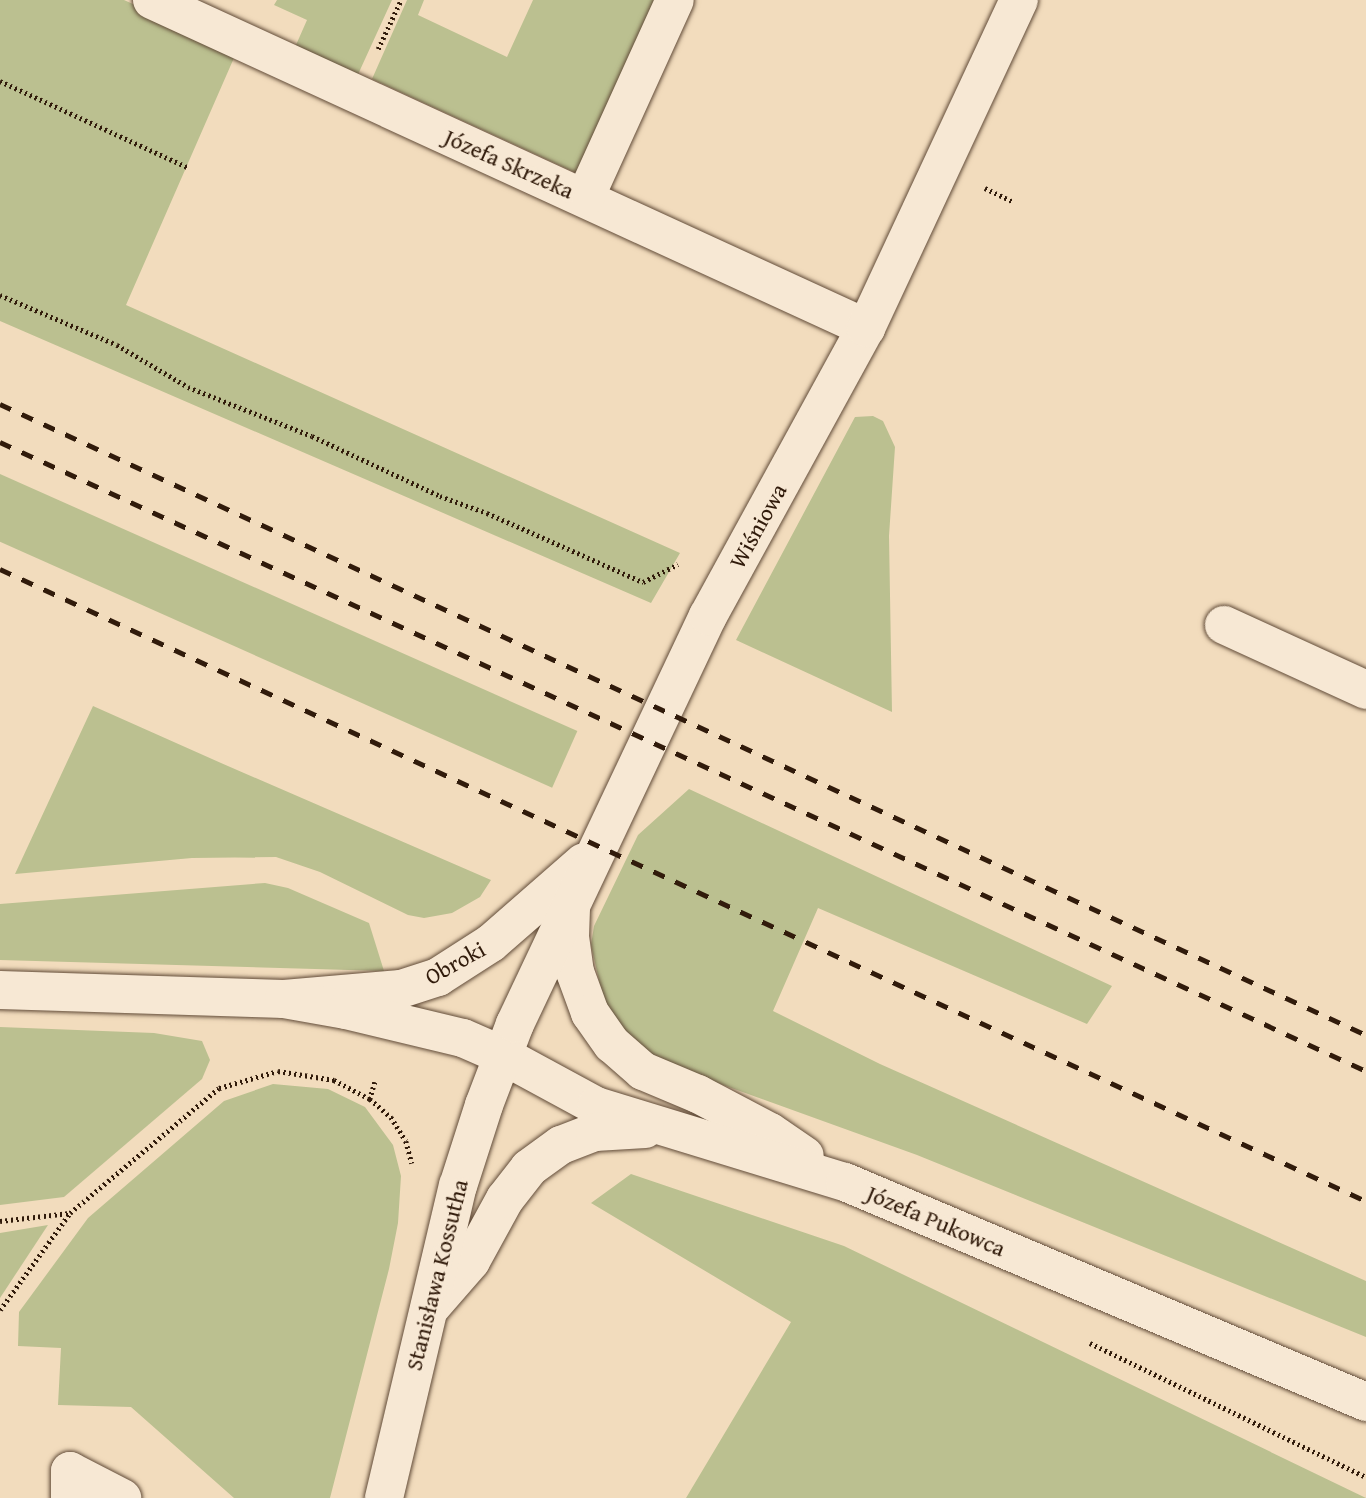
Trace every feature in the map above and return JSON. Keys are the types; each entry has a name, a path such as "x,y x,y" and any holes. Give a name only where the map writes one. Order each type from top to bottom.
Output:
{"street":[{"name":"Józefa Skrzeka","path":"152,0 866,328"},
{"path":"585,198 675,0"},
{"name":"Wiśniowa","path":"502,1055 593,854 708,616 866,328 1019,0"},
{"path":"1224,625 1366,690"},
{"name":"Obroki","path":"0,990 285,999 401,989 438,976 491,943 593,854"},
{"path":"571,903 570,937 575,972 590,1013 612,1044 643,1071 698,1094 770,1132 845,1182"},
{"name":"Obroki","path":"285,999 439,1032 502,1055"},
{"name":"Józefa Pukowca","path":"502,1055 596,1106 845,1182 1366,1402"},
{"name":"Stanisława Kossutha","path":"384,1498 458,1186 502,1055"},
{"path":"427,1311 471,1261 505,1199 529,1168 561,1145 595,1132 668,1127"},
{"path":"70,1498 71,1471 122,1498"}],"path":[{"path":"0,80 187,167"},
{"path":"981,187 1012,201"},
{"path":"0,295 117,345 188,387 312,436 440,496 487,513 643,582 691,557"},
{"path":"0,1310 71,1213 219,1088 278,1071 334,1080 370,1099 391,1117 406,1141 415,1172"},
{"path":"370,1099 375,1082"},
{"path":"0,1221 71,1213"},
{"path":"1081,1339 1366,1477"}],"green space":[{"path":"0,0 124,0 237,51 126,305 680,553 651,603 0,321"},
{"path":"277,0 392,0 355,81 292,54 307,20 274,5"},
{"path":"407,0 424,0 418,15 507,57 533,0 667,0 587,178 372,79"},
{"path":"873,416 883,421 895,447 889,536 892,712 736,640 855,417"},
{"path":"0,474 577,731 552,788 0,542"},
{"path":"93,706 491,880 480,897 452,913 424,918 408,915 320,872 276,857 192,858 15,874"},
{"path":"689,789 1112,986 1087,1024 818,908 773,1011 880,1064 1366,1281 1366,1337 917,1155 665,1064 640,1047 618,1025 603,998 591,945 594,926 638,835"},
{"path":"265,883 288,888 369,923 384,971 0,960 0,904"},
{"path":"0,1027 154,1033 202,1041 210,1060 202,1079 64,1197 0,1205"},
{"path":"273,1084 328,1089 365,1107 393,1145 401,1176 398,1223 389,1269 330,1498 234,1498 131,1407 58,1405 61,1348 18,1346 19,1312 88,1218 224,1101"},
{"path":"631,1174 844,1246 1366,1498 686,1498 791,1322 591,1203"},
{"path":"48,1225 0,1298 0,1233"}],"railway":[{"path":"0,404 1366,1035"},
{"path":"0,442 1366,1071"},
{"path":"0,569 1366,1201"}]}
